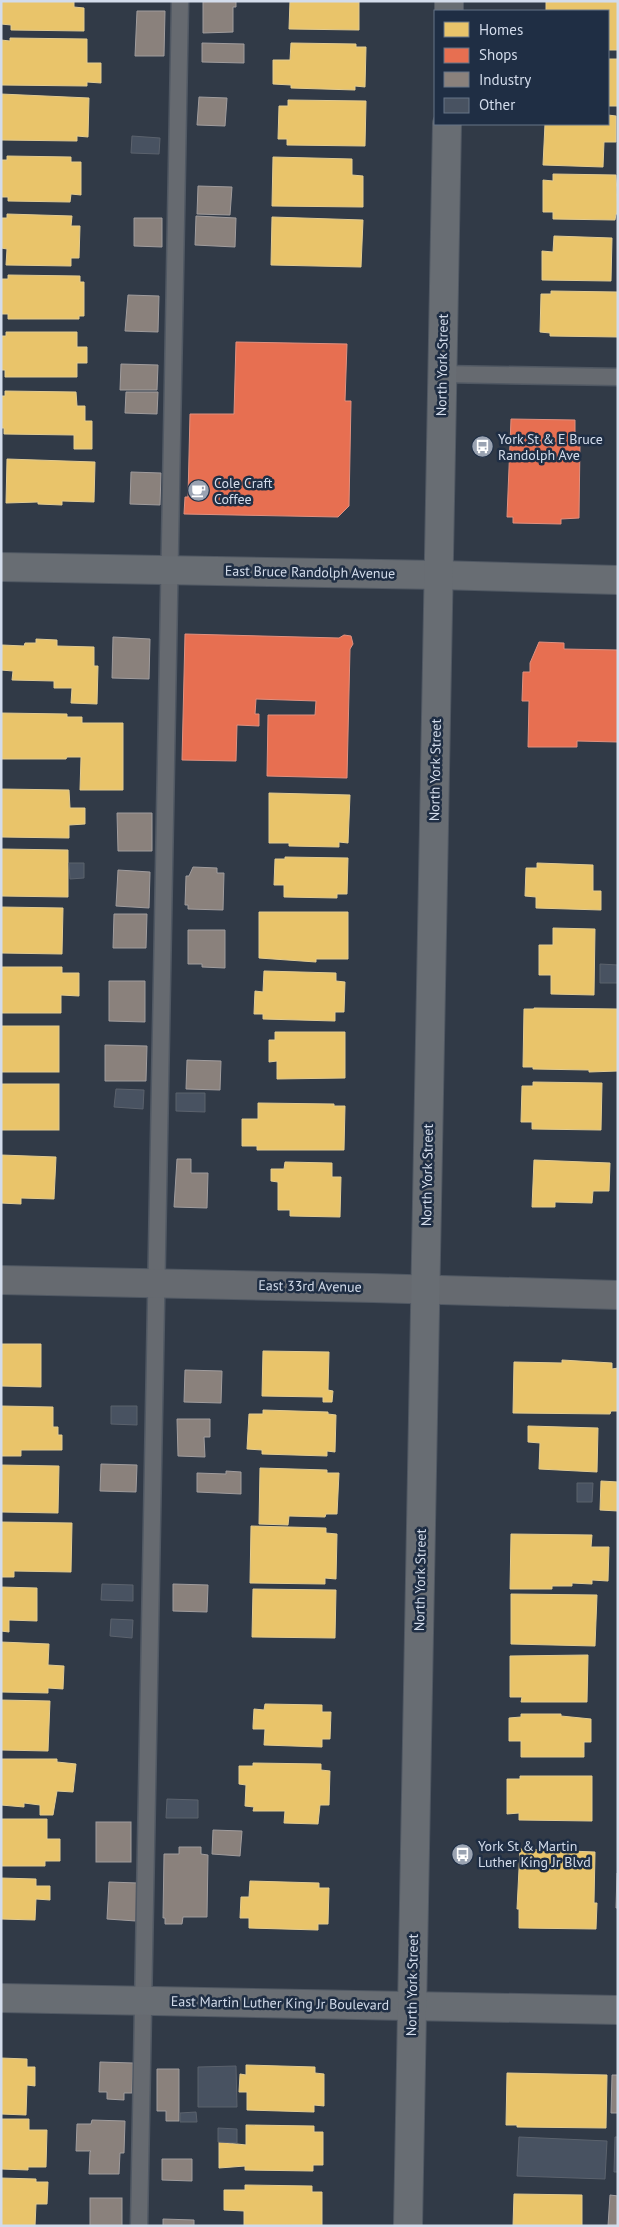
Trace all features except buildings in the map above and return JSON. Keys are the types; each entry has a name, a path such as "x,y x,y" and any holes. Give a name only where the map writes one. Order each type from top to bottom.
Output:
{"main road":[{"name":"North York Street","path":"408,2226 447,125"},
{"name":"East Bruce Randolph Avenue","path":"1,566 618,580"},
{"name":"East Martin Luther King Jr Boulevard","path":"1,1998 618,2010"}],"street":[{"name":"East 33rd Avenue","path":"1,1280 618,1295"}],"lane":[{"path":"139,2226 168,570 180,1"},
{"path":"442,374 618,377"}],"place":[{"name":"York St & E Bruce Randolph Ave","path":"482,447"},
{"name":"Cole Craft Coffee","path":"198,491"},
{"name":"York St & Martin Luther King Jr Blvd","path":"462,1854"}]}
